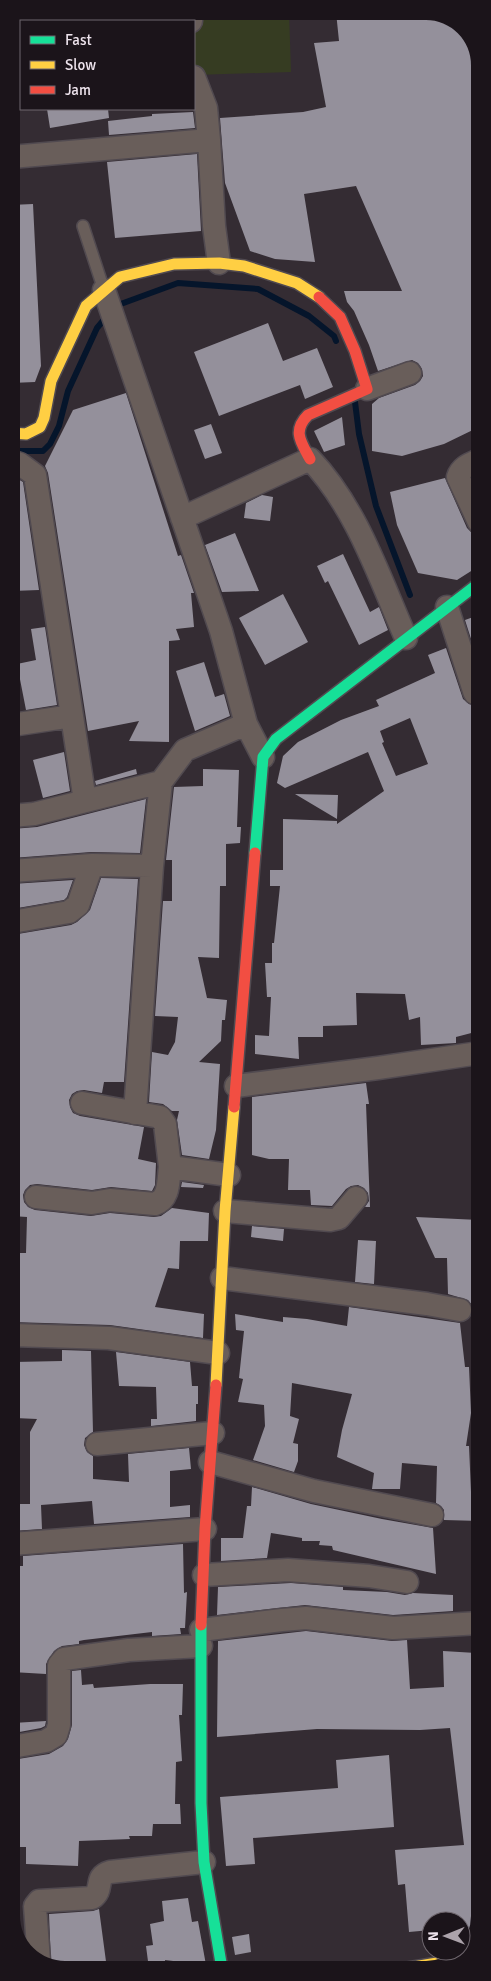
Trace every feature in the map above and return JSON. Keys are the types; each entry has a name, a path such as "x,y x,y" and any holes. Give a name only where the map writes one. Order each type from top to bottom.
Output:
{"street":[{"path":"195,80 206,108 210,140 214,226 219,263"},
{"path":"20,156 210,140"},
{"path":"221,1961 204,1862 201,1803 201,1638 205,1529 213,1433 225,1211 262,757 246,724 221,631 109,306 120,278 140,270 174,264 219,263 244,266 297,283 320,298 340,317 355,351 364,390"},
{"path":"20,434 26,434 40,428 44,418 51,381 86,306 109,306"},
{"path":"406,638 360,533 344,502 330,481 310,459 298,436 299,425 302,419 308,415 410,372"},
{"path":"182,518 310,459"},
{"path":"20,464 35,475 85,801"},
{"path":"471,464 460,472 458,477 471,505"},
{"path":"262,757 276,738 471,589"},
{"path":"448,607 471,681"},
{"path":"20,725 72,716"},
{"path":"135,1113 152,866 161,782 185,750 246,724"},
{"path":"20,811 34,814 161,782"},
{"path":"20,870 92,865 152,866"},
{"path":"20,921 69,912 74,909 78,905 92,865"},
{"path":"236,1086 471,1054"},
{"path":"36,1197 92,1203 110,1200 155,1204 161,1202 166,1196 170,1167 163,1120 155,1115 82,1103"},
{"path":"170,1167 228,1175"},
{"path":"225,1211 330,1220 339,1218 356,1198"},
{"path":"222,1278 460,1310"},
{"path":"20,1335 109,1338 218,1353"},
{"path":"97,1444 213,1433"},
{"path":"210,1462 314,1491 432,1515"},
{"path":"20,1543 205,1529"},
{"path":"204,1575 296,1570 369,1576 407,1582"},
{"path":"20,1746 46,1741 56,1735 59,1725 59,1665 64,1659 201,1638 282,1620 306,1618 393,1628 471,1623"},
{"path":"38,1952 35,1906 39,1901 92,1898 99,1890 100,1878 103,1874 110,1872 204,1862"}],"lane":[{"path":"83,226 109,306"}],"green space":[{"path":"195,20 289,20 291,72 195,75"}],"building":[{"path":"337,20 429,20 443,23 456,31 468,48 470,56 471,431 444,444 402,456 372,451 372,404 379,398 415,385 423,376 422,369 418,363 412,360 378,371 354,311 347,302 344,291 402,291 356,186 304,194 315,262 275,259 250,251 225,183 220,118 303,112 326,107 314,43 339,41"},
{"path":"47,110 108,110 109,118 50,128"},
{"path":"193,112 195,128 109,135 108,121 152,116 152,114"},
{"path":"197,154 201,231 115,238 107,162"},
{"path":"33,204 41,366 35,382 20,383 20,205"},
{"path":"268,323 283,361 317,348 333,387 305,399 300,385 219,416 194,352"},
{"path":"126,393 178,556 181,555 194,593 191,593 194,627 176,629 180,640 169,641 169,742 129,741 139,721 88,731 48,473 45,466 73,410"},
{"path":"342,417 345,445 324,452 314,431"},
{"path":"211,424 222,453 205,459 194,430"},
{"path":"445,478 467,528 471,532 471,571 457,580 418,573 397,525 390,492"},
{"path":"20,480 23,482 39,590 20,591"},
{"path":"262,495 273,497 270,521 244,518 246,503"},
{"path":"235,533 259,591 222,592 205,545"},
{"path":"343,554 370,612 379,607 388,630 359,645 328,581 325,583 317,566"},
{"path":"283,594 308,642 265,665 239,618"},
{"path":"471,618 471,639 465,620"},
{"path":"45,627 57,705 26,710 20,679 20,663 36,660 31,629"},
{"path":"446,648 463,699 471,704 471,1033 456,1037 456,1043 421,1045 420,1017 409,1020 405,994 356,993 357,1025 323,1026 323,1037 298,1037 299,1059 255,1054 255,1035 269,1036 271,997 267,997 265,963 272,963 272,943 274,943 280,886 270,886 270,870 283,870 283,819 337,821 337,824 384,791 368,752 285,788 277,783 283,756 298,742 341,720 379,706 376,700 435,673 428,655","holes":["410,718 428,764 396,776 382,743 384,742 380,731"]},
{"path":"204,662 215,697 224,694 230,716 195,731 176,671"},
{"path":"64,752 70,791 43,798 33,760"},
{"path":"136,769 137,774 96,785 95,781"},
{"path":"203,769 239,770 237,827 241,827 240,843 226,844 226,886 220,886 219,958 198,957 207,998 227,1000 225,1020 222,1020 221,1041 199,1062 220,1064 216,1130 209,1159 182,1155 177,1120 179,1111 172,1111 163,1104 149,1102 152,1052 168,1055 175,1042 178,1017 155,1016 163,901 172,901 172,860 166,860 174,787 203,786"},
{"path":"295,794 338,795 337,819"},
{"path":"146,799 140,853 91,852 20,857 20,828 37,827"},
{"path":"101,878 138,879 124,1082 104,1082 102,1093 84,1090 77,1091 72,1094 69,1100 70,1107 73,1113 80,1116 144,1127 138,1159 156,1163 155,1185 152,1191 111,1187 92,1190 37,1184 30,1185 25,1190 23,1195 24,1202 28,1207 35,1210 91,1216 110,1213 154,1217 161,1216 172,1208 209,1213 208,1241 180,1241 179,1269 168,1268 155,1307 204,1314 203,1338 110,1325 20,1322 20,1253 26,1253 27,1217 20,1217 20,934 71,925 90,910"},
{"path":"73,880 67,897 64,900 20,908 20,883"},
{"path":"366,1083 369,1104 366,1104 370,1207 365,1207 369,1201 368,1193 358,1185 346,1189 332,1206 311,1205 310,1190 288,1190 289,1159 269,1159 252,1155 252,1097"},
{"path":"182,1182 204,1185 203,1188 181,1187"},
{"path":"416,1217 471,1220 471,1304 468,1300 448,1294 447,1258 435,1258"},
{"path":"252,1226 284,1229 283,1241 251,1237"},
{"path":"358,1240 376,1241 374,1284 355,1282"},
{"path":"349,1307 460,1323 465,1367 469,1367 471,1413 466,1446 469,1446 471,1521 444,1520 444,1510 436,1503 437,1466 402,1463 400,1489 372,1489 374,1473 337,1457 352,1394 292,1383 290,1416 299,1419 293,1443 298,1444 298,1461 294,1472 253,1460 265,1426 264,1405 238,1402 243,1379 239,1378 244,1331 236,1330 235,1314 283,1322 283,1317 347,1326"},
{"path":"62,1350 91,1351 93,1432 85,1438 84,1445 87,1452 93,1456 93,1479 129,1482 128,1454 189,1448 191,1469 170,1471 170,1507 190,1505 190,1517 94,1524 92,1501 41,1505 42,1529 20,1530 20,1504 30,1504 30,1432 37,1419 20,1418 20,1362 62,1361"},
{"path":"116,1352 190,1362 192,1386 198,1386 196,1421 151,1426 151,1419 157,1419 156,1387 119,1386"},
{"path":"252,1487 311,1504 433,1528 436,1574 333,1550 332,1546 319,1545 320,1541 302,1541 302,1538 271,1533 267,1558 221,1561 221,1538 243,1538 247,1506 251,1506"},
{"path":"183,1544 184,1593 187,1592 185,1628 180,1628 181,1634 152,1636 152,1632 79,1641 79,1644 62,1646 54,1651 46,1664 46,1674 20,1672 20,1566 23,1566 23,1556"},
{"path":"291,1583 343,1587 343,1590 387,1592 405,1595 413,1593 453,1595 453,1611 393,1615 305,1605 217,1615 218,1587"},
{"path":"306,1631 392,1641 407,1640 410,1689 444,1687 443,1651 471,1653 471,1911 421,1911 421,1931 409,1932 405,1884 398,1885 395,1850 464,1845 450,1728 420,1730 317,1729 217,1737 218,1641"},
{"path":"81,1670 82,1685 93,1684 94,1688 183,1684 182,1715 179,1715 182,1761 176,1762 175,1804 180,1804 181,1824 153,1824 152,1836 129,1836 130,1839 79,1841 78,1866 26,1864 26,1847 20,1847 20,1759 49,1754 63,1746 68,1739 72,1725 72,1671"},
{"path":"46,1721 45,1726 41,1728 20,1732 20,1723"},
{"path":"389,1755 394,1827 253,1838 255,1864 226,1866 220,1797 338,1788 336,1760"},
{"path":"188,1898 192,1922 198,1921 205,1961 148,1961 146,1946 153,1945 150,1924 164,1921 162,1901"},
{"path":"99,1909 106,1961 62,1961 51,1959 49,1914"},
{"path":"249,1934 251,1952 235,1955 232,1937"}],"waterway":[{"path":"114,309 118,305 178,283 258,289 309,316 334,336 336,341"},
{"path":"20,451 43,451 50,444 59,426 68,391 97,328 107,316"},
{"path":"355,402 359,434 376,506 410,595"}],"traffic: fast":[{"path":"255,853 263,757 276,739 471,589"},
{"path":"201,1625 201,1803 204,1862 221,1961"}],"traffic: slow":[{"path":"20,434 26,434 40,427 44,418 51,381 86,306 120,277 174,264 219,263 244,266 297,283 319,297"},
{"path":"216,1385 225,1211 234,1107"}],"traffic: jam":[{"path":"310,459 300,437 299,431 303,421 308,415 367,389 355,351 340,317 319,297"},
{"path":"234,1107 255,853"},
{"path":"201,1625 205,1529 216,1385"}]}
